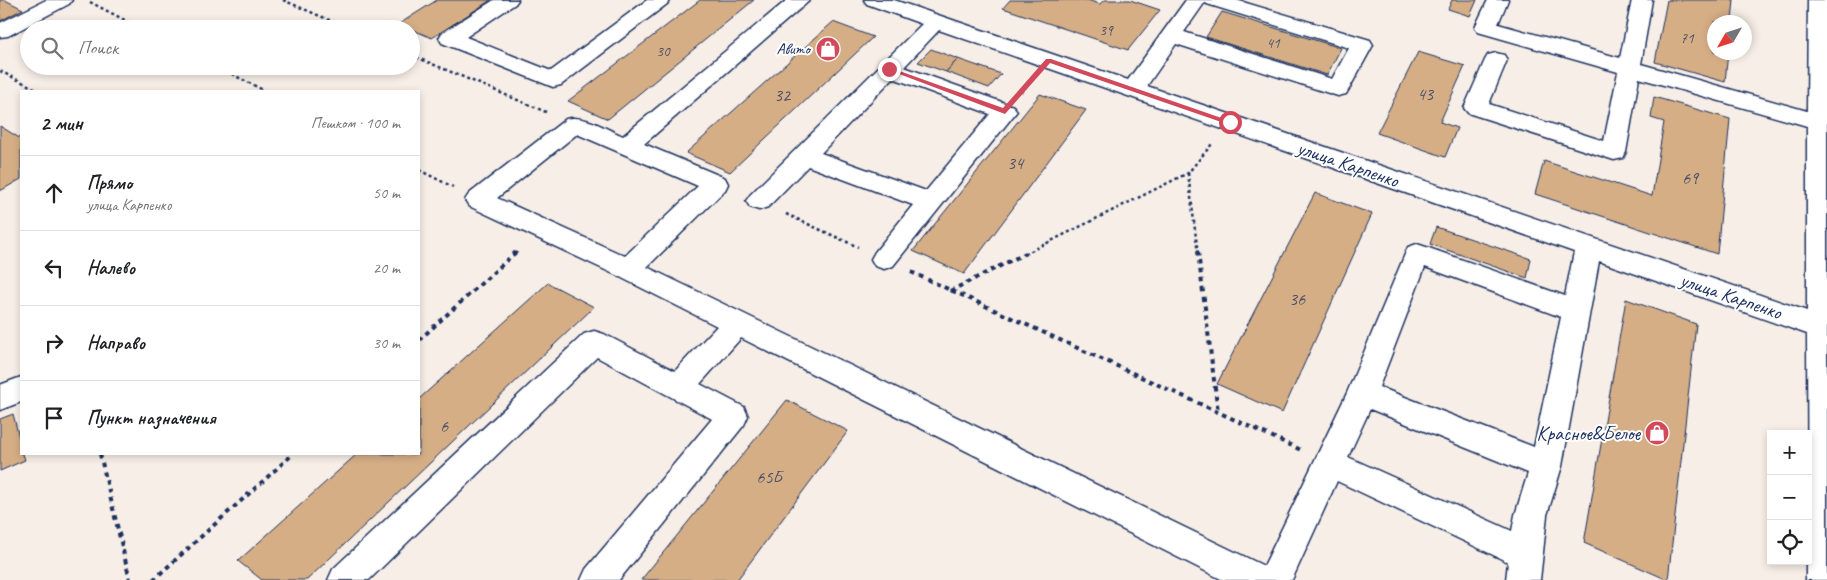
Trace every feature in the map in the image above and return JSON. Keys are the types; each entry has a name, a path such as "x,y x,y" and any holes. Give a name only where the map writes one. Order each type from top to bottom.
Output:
{"street":[{"path":"22,20 62,0"},
{"path":"508,0 450,38 553,80 660,0"},
{"path":"625,147 800,0"},
{"name":"улица Карпенко","path":"874,0 1823,328"},
{"path":"1133,89 1196,0"},
{"path":"1171,35 1338,90 1362,45 1214,0"},
{"path":"1498,0 1486,27 1819,122"},
{"path":"1496,60 1476,108 1614,152 1642,0"},
{"path":"1818,0 1819,122 1823,236 1823,580"},
{"path":"0,31 20,21"},
{"path":"759,201 936,21"},
{"path":"884,259 1005,111 889,69"},
{"path":"628,270 716,184 574,124 478,200 628,270 1258,580"},
{"path":"803,155 930,202"},
{"path":"1330,463 1525,567 1531,515 1546,466 1588,247"},
{"path":"1276,580 1362,393 1417,254 1576,311"},
{"path":"680,388 736,324"},
{"path":"345,580 594,342 733,416 598,580"},
{"path":"0,398 20,389"},
{"path":"1362,393 1546,466"}],"path":[{"path":"86,0 125,20"},
{"path":"283,0 329,20"},
{"path":"420,59 574,124"},
{"path":"1005,111 1048,60"},
{"path":"0,71 38,90"},
{"path":"234,75 263,90"},
{"path":"950,291 1188,172 1230,122"},
{"path":"420,171 478,200"},
{"path":"1188,172 1218,412"},
{"path":"759,201 950,291 1330,463"},
{"path":"420,339 542,230"},
{"path":"100,455 130,580"},
{"path":"153,580 292,455"}],"building":[{"path":"0,0 5,0 23,9 0,21"},
{"path":"437,0 491,0 432,38 420,33 420,20 405,20"},
{"path":"700,0 754,0 608,119 568,101"},
{"path":"1010,0 1087,0 1100,4 1104,0 1130,0 1160,10 1128,50 1003,8"},
{"path":"1452,0 1477,0 1470,16 1448,9"},
{"path":"1667,0 1734,0 1733,15 1707,15 1707,60 1727,60 1725,82 1655,62"},
{"path":"1222,12 1341,48 1327,75 1206,37"},
{"path":"833,22 873,37 730,172 686,153"},
{"path":"931,49 958,59 946,72 918,62"},
{"path":"1418,52 1465,66 1440,122 1457,128 1445,157 1377,133"},
{"path":"958,59 1001,74 989,88 946,72"},
{"path":"1040,94 1086,110 964,274 913,251"},
{"path":"1654,97 1730,119 1717,254 1535,194 1544,161 1652,196 1664,122 1651,118"},
{"path":"0,126 20,138 20,180 0,191"},
{"path":"1315,193 1372,214 1282,413 1217,384"},
{"path":"1436,227 1531,259 1527,278 1430,244"},
{"path":"548,283 594,307 307,580 262,580 238,561 356,455 420,455 420,398"},
{"path":"1626,299 1696,324 1668,580 1584,543"},
{"path":"787,400 848,431 737,580 641,580"},
{"path":"13,414 20,441 20,455 23,455 25,460 0,471 0,419"}],"place":[{"name":"Авито","path":"828,49"},
{"name":"Красное&Белое","path":"1657,433"}],"route":[{"path":"889,69 1005,111 1048,60 1230,122"}]}
